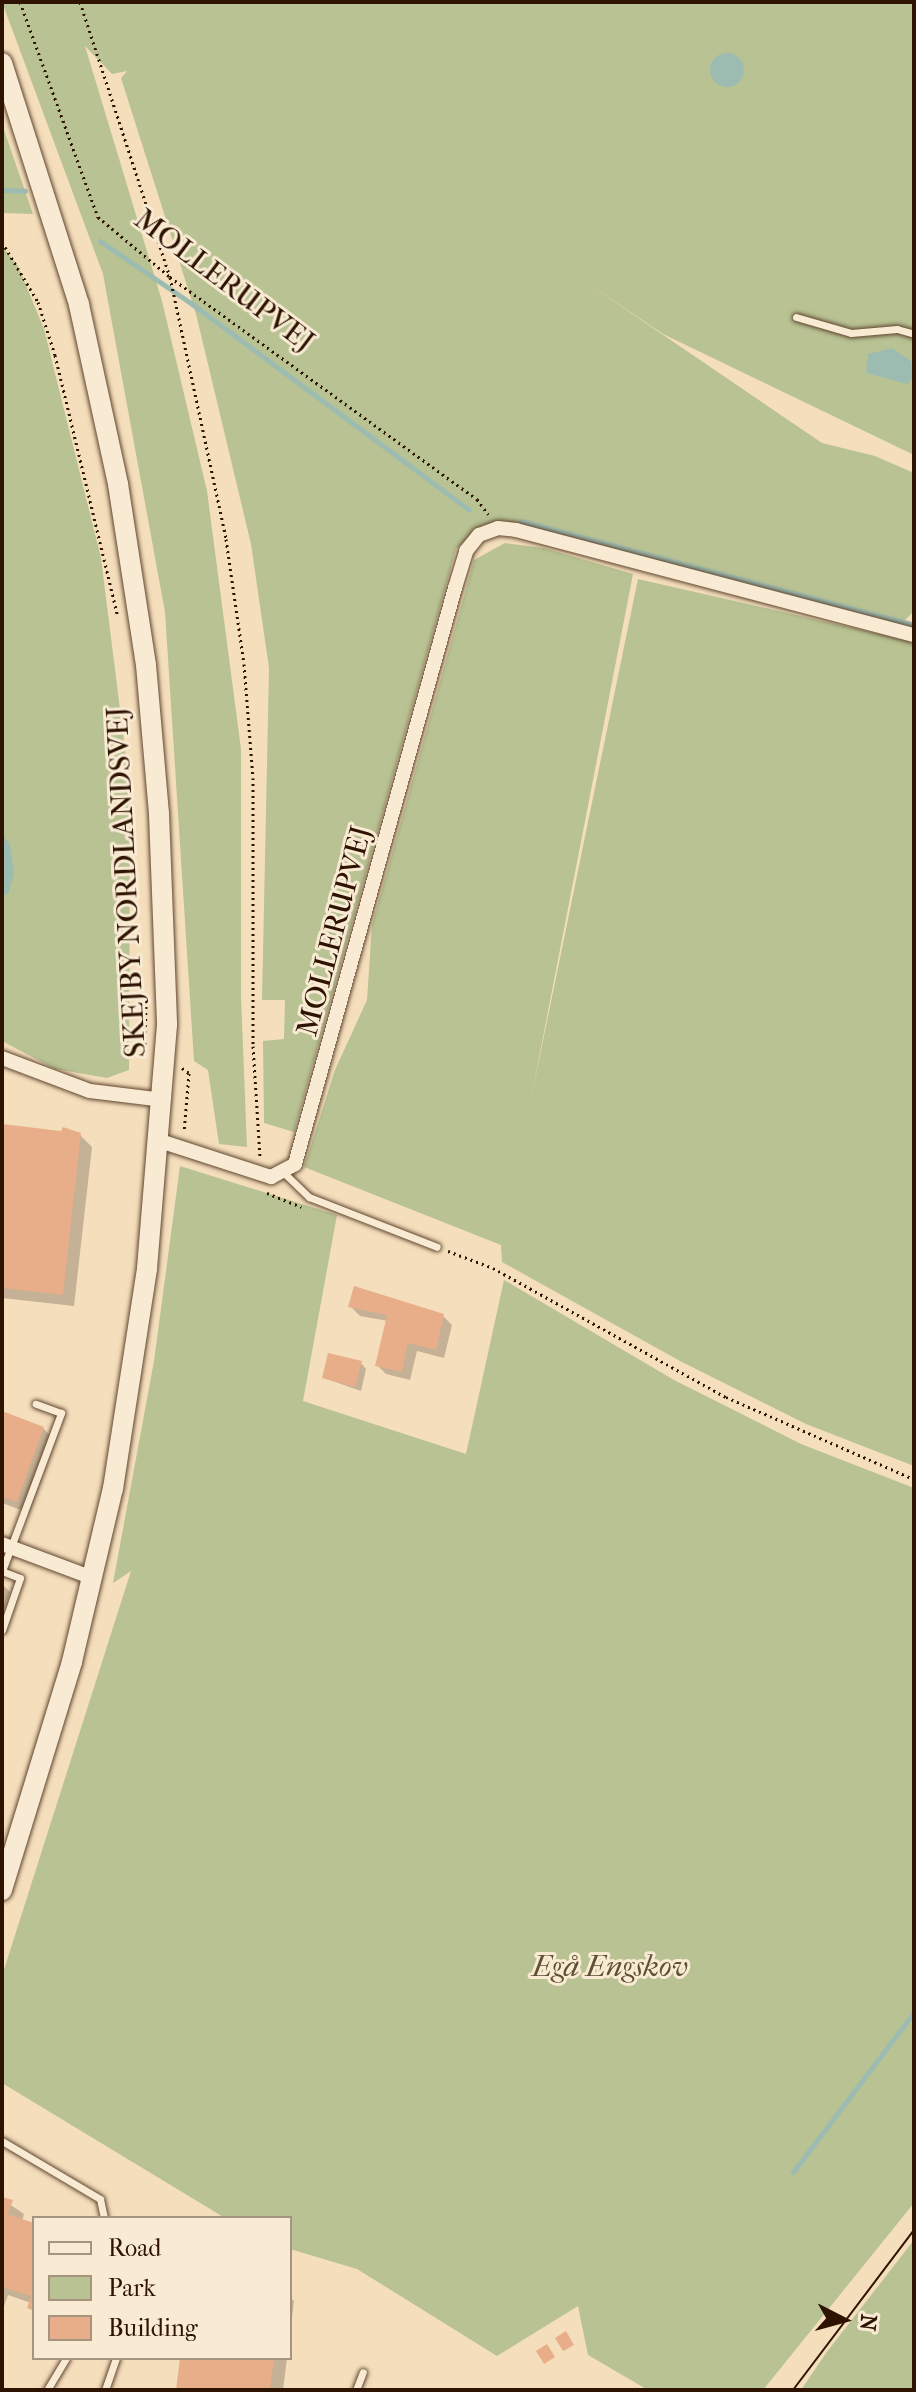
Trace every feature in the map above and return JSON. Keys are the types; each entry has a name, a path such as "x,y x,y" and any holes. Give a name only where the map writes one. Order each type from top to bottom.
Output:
{"street":[{"name":"SKEJBY NORDLANDSVEJ","path":"2,63 79,305 118,484 146,665 159,814 166,1068 160,1141 126,1413 93,1578 2,1890"},
{"path":"498,528 914,635"},
{"name":"MOLLERUPVEJ","path":"284,1173 305,1144 466,551 479,535 498,528"},
{"path":"2,1058 79,1089 163,1100"},
{"path":"160,1141 183,1145 260,1176 284,1173"},
{"path":"6,1546 93,1578"}],"lane":[{"path":"796,317 851,333 897,329 914,334"},
{"path":"284,1173 309,1197 437,1247"},
{"path":"2,1630 20,1578 2,1571 6,1546 61,1413 36,1404"},
{"path":"2,2141 100,2199 104,2216"},
{"path":"47,2390 65,2360"},
{"path":"105,2390 115,2360"},
{"path":"356,2390 363,2372"}],"path":[{"name":"MOLLERUPVEJ","path":"20,2 98,217 171,280 477,499 498,528"},
{"path":"80,2 171,280 206,432 244,664 253,778 253,1046 260,1176"},
{"path":"2,242 38,302 55,355 118,617"},
{"path":"145,1052 146,994"},
{"path":"166,1068 185,1068 189,1073 183,1145"},
{"path":"437,1247 493,1268 726,1397 914,1479"}],"green space":[{"path":"2,2 914,2 914,455 663,334 578,277 822,443 875,456 914,473 914,611 904,621 548,528 503,523 476,532 456,549 294,1132 264,1123 263,1041 284,1039 285,1000 262,1000 269,668 251,544 196,314 121,78 127,71 112,74 85,46 162,301 207,491 241,749 241,997 247,1147 219,1144 208,1070 194,1061 165,612 103,274"},
{"path":"2,124 25,191 33,214 2,213"},
{"path":"2,246 18,266 44,329 101,558 130,789 129,1070 107,1078 55,1069 2,1041"},
{"path":"505,543 544,548 633,574 531,1099 638,579 914,642 914,1466 806,1424 680,1361 502,1262 501,1245 304,1167 335,1070 367,1000 372,925 474,560"},
{"name":"Egå Engskov","path":"180,1166 337,1215 303,1401 466,1454 504,1280 674,1380 801,1444 914,1488 914,2203 763,2390 648,2390 588,2355 578,2306 497,2356 357,2269 292,2250 292,2216 222,2216 2,2083 2,1976 131,1571 113,1583 154,1361"},
{"path":"914,2240 914,2390 801,2390 826,2353"}],"water":[{"path":"727,53 739,58 744,70 739,82 727,87 715,82 710,70 715,58"},
{"path":"892,348 911,361 913,376 908,384 866,373 868,354"},
{"path":"2,835 10,844 14,873 8,895 2,893"}],"building":[{"path":"2,1124 61,1131 63,1127 81,1133 63,1295 2,1288"},
{"path":"354,1286 444,1314 436,1350 408,1343 402,1372 375,1366 387,1315 348,1307"},
{"path":"328,1353 362,1361 355,1387 322,1378"},
{"path":"2,1411 44,1427 17,1502 2,1497"},
{"path":"2,2197 13,2200 8,2214 32,2222 32,2310 27,2308 31,2296 2,2287"},
{"path":"566,2331 574,2345 563,2351 555,2338"},
{"path":"547,2344 555,2357 544,2364 536,2351"},
{"path":"180,2360 274,2360 270,2390 176,2390"}],"waterway":[{"path":"2,190 25,191"},
{"path":"100,241 192,304 469,510"},
{"path":"521,521 914,625"},
{"path":"793,2172 914,2012"}],"tram line":[{"path":"793,2390 914,2230"}]}
